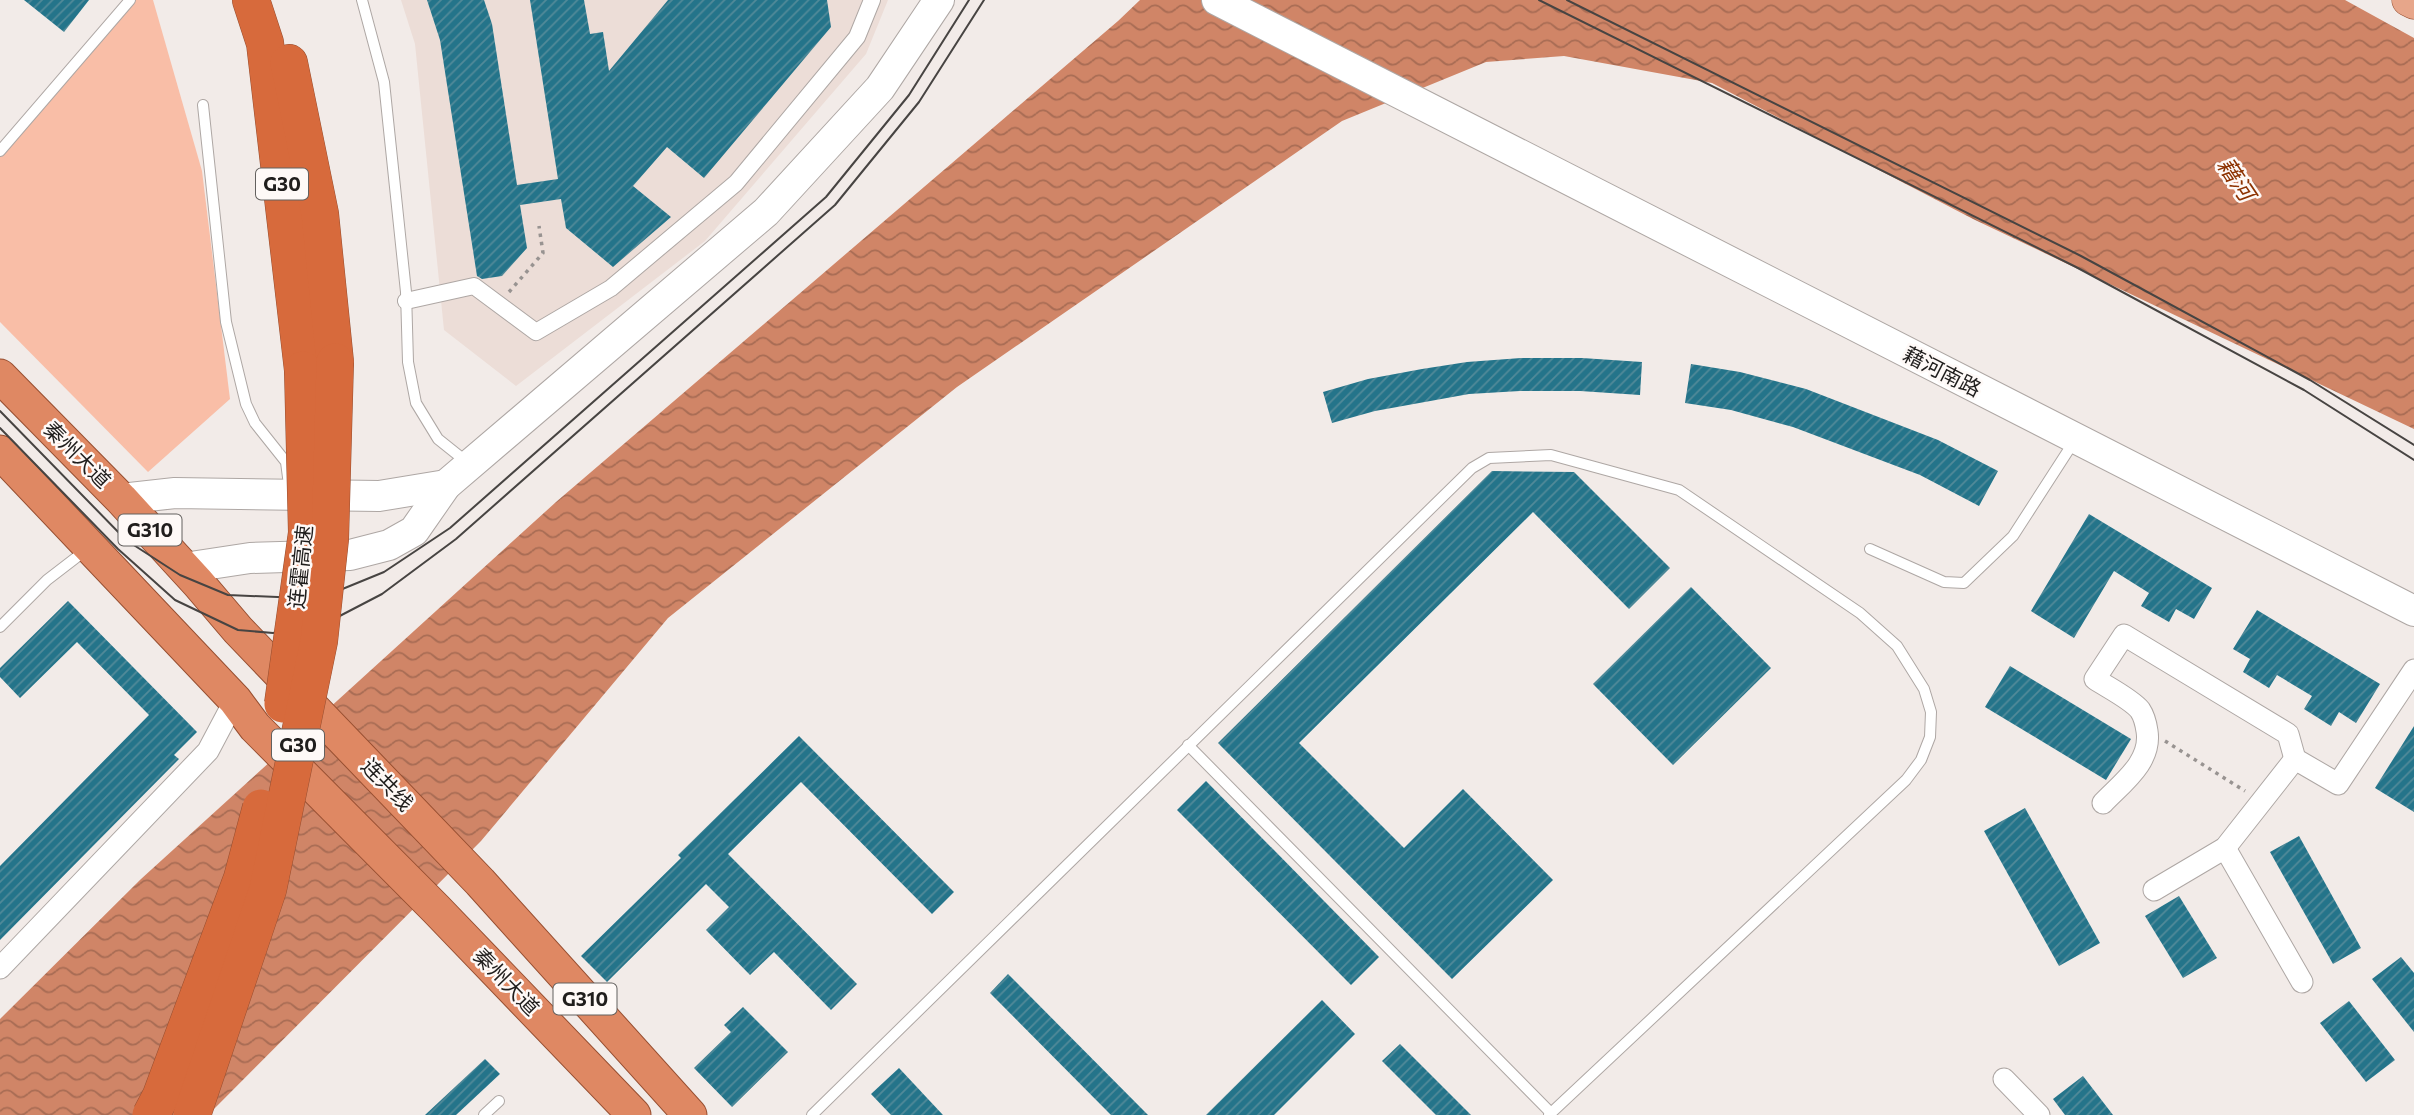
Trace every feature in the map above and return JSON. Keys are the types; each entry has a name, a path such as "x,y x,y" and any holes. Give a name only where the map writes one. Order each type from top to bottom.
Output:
{"highway":[{"name":"连霍高速","path":"192,1115 268,889 319,641 330,539 319,366 265,43 251,0"},
{"name":"连霍高速","path":"151,1115 161,1096 242,879 277,749 307,533 319,366 320,215 274,0"},
{"name":"秦州大道","path":"0,376 121,499 294,689"},
{"name":"G310","path":"0,452 235,700"},
{"name":"连共线","path":"294,689 480,882 690,1115"},
{"name":"秦州大道","path":"235,700 255,727 436,909 634,1115"}],"main road":[{"path":"184,568 250,558 350,555 389,545 414,531 446,485 766,212 880,88 939,0"},
{"name":"藉河南路","path":"1217,0 2414,611"},
{"path":"2408,0 2414,3"},
{"path":"121,499 175,493 379,496 446,485"}],"street":[{"path":"407,300 474,286 536,332 611,288 736,183 857,37 872,0"},
{"path":"2103,803 2141,764 2146,751 2147,730 2140,710 2095,678 2124,635 2288,734 2295,759 2338,783 2414,670"},
{"path":"0,968 208,751 235,700"},
{"path":"2154,890 2225,848 2295,759"},
{"path":"2225,848 2302,982"},
{"path":"2004,1079 2039,1115"}],"lane":[{"path":"0,151 130,0"},
{"path":"362,0 384,82 407,300 408,362 416,403 438,439 470,465"},
{"path":"202,105 226,322 246,404 255,422 286,462 290,495"},
{"path":"1870,549 1944,582 1964,583 2013,536 2075,440"},
{"path":"813,1115 1188,745 1472,468 1489,458 1552,455 1679,490 1860,613 1897,646 1924,689 1931,712 1930,737 1921,760 1906,780 1550,1114 1188,745"},
{"path":"0,627 47,580 91,547"},
{"path":"484,1115 499,1101"}],"path":[{"path":"498,304 543,253 539,226"},
{"path":"2147,730 2262,801"}],"shaded area":[{"path":"124,0 153,0 202,171 230,399 148,472 0,322 0,144"},
{"path":"401,0 888,0 866,54 705,241 516,386 444,330 415,44"}],"water":[{"name":"藉河","path":"1140,0 2345,0 2414,38 2414,429 1973,219 1712,83 1564,56 1486,62 1342,121 957,387 668,618 481,841 208,1115 0,1115 0,1019 141,879 556,502"}],"building":[{"path":"24,0 89,0 64,32"},
{"path":"427,0 484,0 492,24 517,185 558,179 530,0 584,0 590,34 603,32 609,71 668,0 827,0 831,27 704,178 667,147 633,186 671,217 613,267 566,228 561,199 520,205 527,248 502,276 482,279 477,276 440,40"},
{"path":"1521,358 1642,362 1640,395 1580,391 1469,394 1375,411 1332,423 1323,392 1368,379 1422,369"},
{"path":"1691,364 1740,372 1806,389 1938,440 1998,471 1979,506 1920,475 1793,427 1731,410 1685,403"},
{"path":"1492,471 1574,472 1670,568 1629,609 1533,512 1299,743 1404,848 1463,789 1553,880 1452,979 1218,743"},
{"path":"2089,514 2212,588 2194,619 2176,609 2169,622 2141,606 2149,593 2114,571 2074,638 2031,611"},
{"path":"1691,587 1771,668 1673,765 1593,684"},
{"path":"68,601 197,732 174,755 179,759 0,940 0,866 149,715 77,642 20,698 0,677 0,668"},
{"path":"2257,610 2380,684 2356,723 2339,712 2331,726 2304,709 2312,696 2277,675 2269,688 2243,672 2250,659 2233,649"},
{"path":"2010,666 2131,739 2106,780 1985,707"},
{"path":"2414,726 2414,812 2375,788"},
{"path":"799,736 954,892 932,914 801,782 728,854 857,984 831,1010 774,952 750,975 706,930 729,907 706,884 607,982 581,956 681,858 678,855"},
{"path":"1206,781 1379,957 1351,985 1177,810"},
{"path":"2025,808 2100,943 2059,966 1984,831"},
{"path":"2299,836 2361,948 2333,964 2270,852"},
{"path":"2179,896 2217,958 2183,978 2145,916"},
{"path":"2401,957 2414,973 2414,1032 2372,979"},
{"path":"1008,974 1148,1115 1111,1115 990,993"},
{"path":"1322,1000 1355,1034 1274,1115 1206,1115"},
{"path":"2349,1001 2395,1060 2366,1082 2320,1023"},
{"path":"743,1007 788,1052 732,1107 694,1068 731,1032 724,1025"},
{"path":"1400,1044 1471,1115 1436,1115 1382,1061"},
{"path":"485,1059 500,1074 456,1115 425,1115"},
{"path":"899,1068 943,1115 891,1115 871,1094"},
{"path":"2083,1076 2113,1115 2065,1115 2053,1099"}],"tram line":[{"path":"0,411 126,540 180,575 228,595 301,598 340,590 384,572 450,528 826,197 909,95 969,0"},
{"path":"0,428 118,549 175,600 238,630 273,633 332,620 382,594 456,539 835,205 919,102 984,0"},
{"path":"1539,0 2076,267 2304,390 2414,460"},
{"path":"1567,0 2081,256 2310,380 2414,445"}]}
